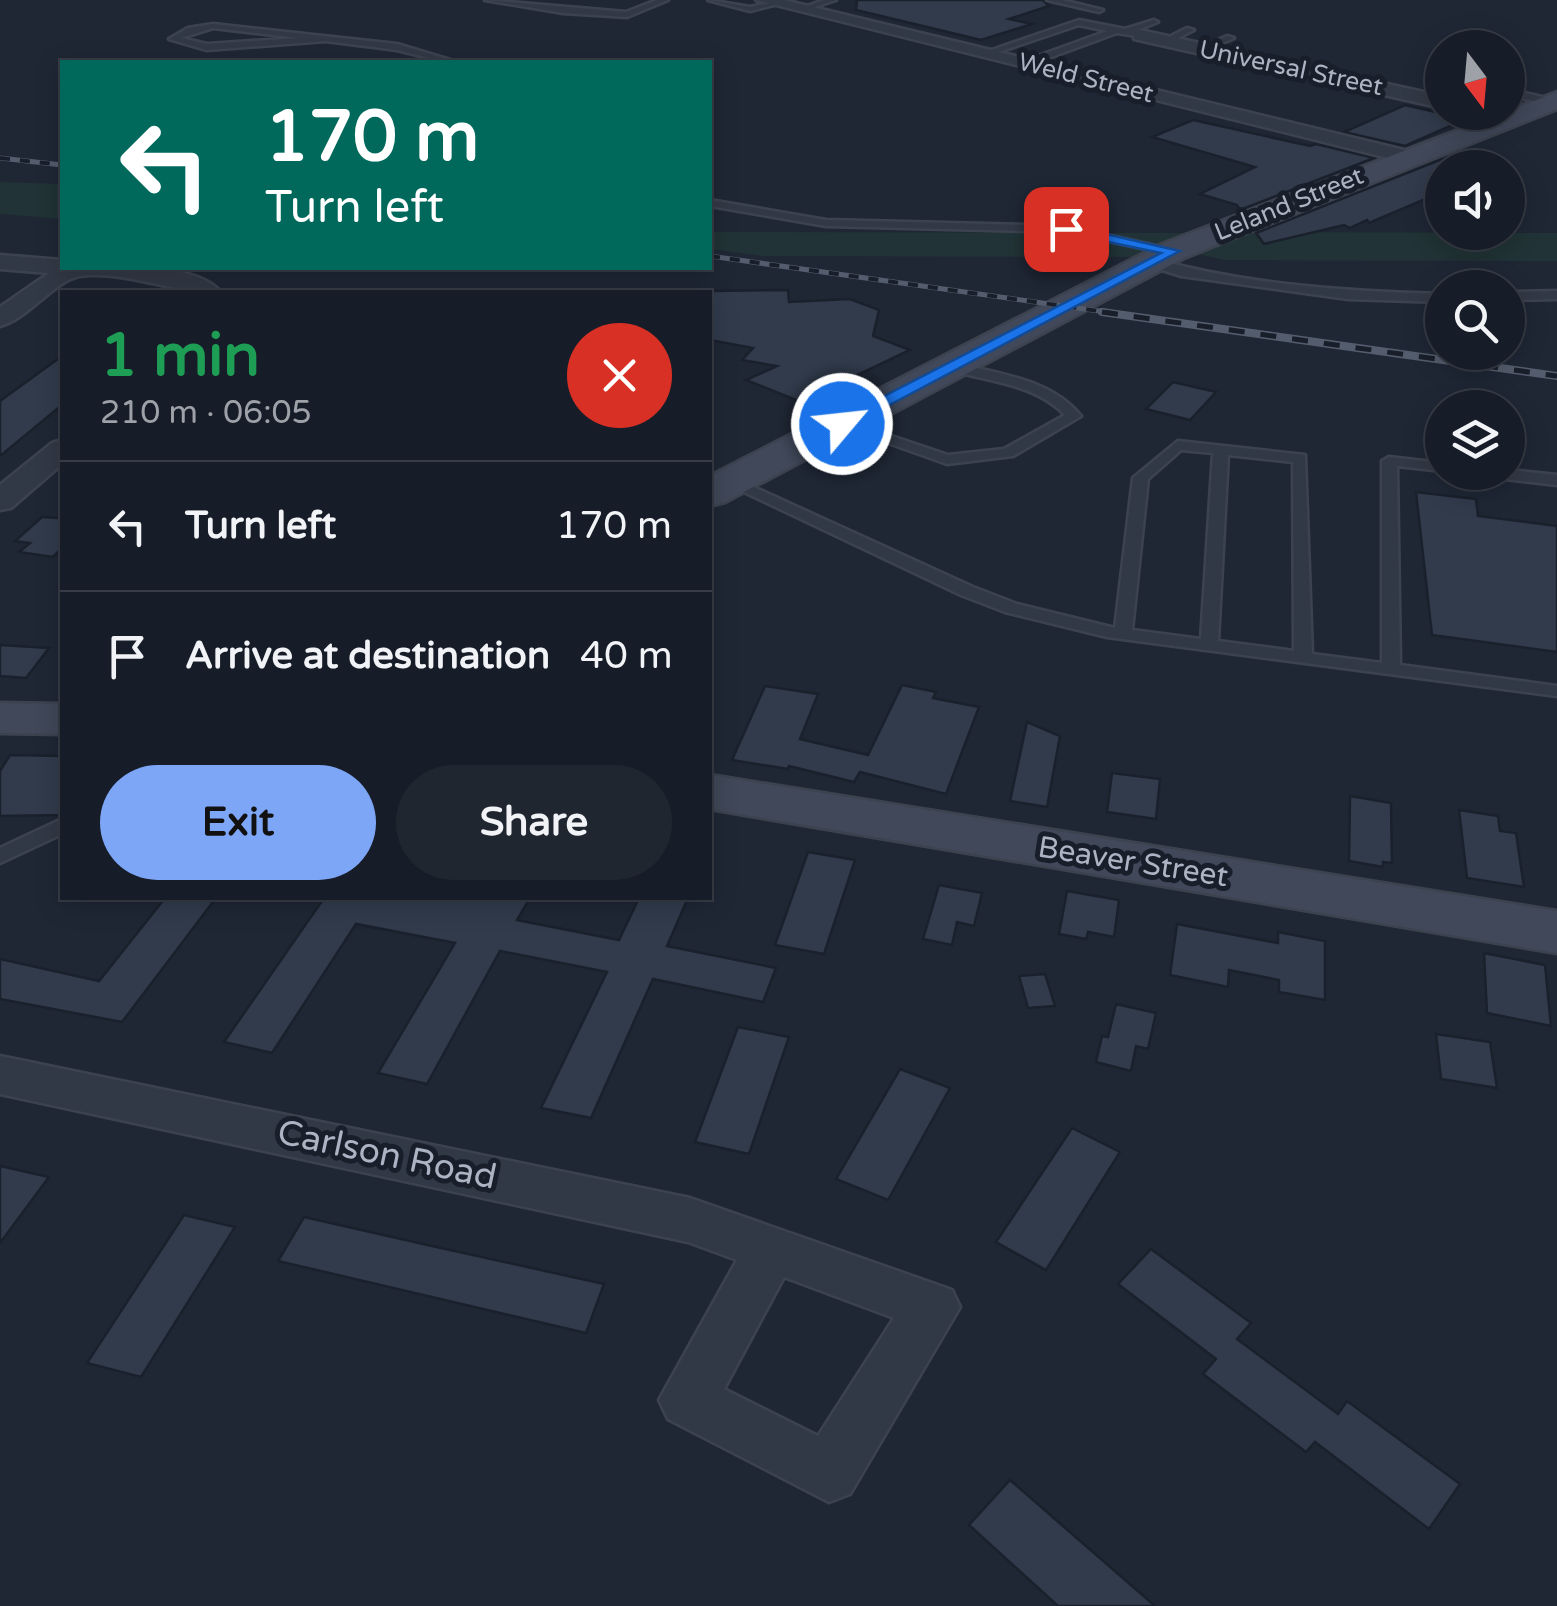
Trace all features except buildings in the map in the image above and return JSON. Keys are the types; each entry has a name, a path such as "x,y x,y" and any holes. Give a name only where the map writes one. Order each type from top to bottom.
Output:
{"street":[{"name":"Weld Street","path":"774,1 1408,157"},
{"name":"Universal Street","path":"1129,28 1164,41 1425,98"},
{"name":"Leland Street","path":"721,488 1162,257 1468,130"},
{"path":"0,262 60,267"},
{"path":"0,318 69,270"},
{"path":"94,270 161,276 205,290"},
{"path":"0,501 60,450"},
{"path":"0,718 60,719"},
{"name":"Beaver Street","path":"712,792 1557,932"},
{"name":"Carlson Road","path":"0,1075 690,1220 770,1249"}],"lane":[{"path":"489,0 564,12 602,13 642,12 664,0"},
{"path":"564,12 586,0"},
{"path":"602,13 626,0"},
{"path":"712,0 750,9 774,1"},
{"path":"803,8 832,0"},
{"path":"1052,0 1099,10 1074,19 1079,22 1129,28"},
{"path":"986,53 1079,22"},
{"path":"325,39 207,47 173,39 213,26 397,47 446,60"},
{"path":"1027,63 1129,28"},
{"path":"1164,41 1190,30"},
{"path":"1201,48 1230,38"},
{"path":"712,203 826,223 1066,229 1162,257 1181,272 1348,295 1425,297"},
{"path":"1525,296 1557,295"},
{"path":"842,424 947,460 1008,453 1074,416 1065,404 1014,381 952,366"},
{"path":"1123,634 1142,478 1178,445 1300,458 1304,659"},
{"path":"1210,646 1220,450"},
{"path":"1392,670 1389,461 1425,465"},
{"path":"1525,476 1557,480"},
{"path":"721,488 1012,608 1123,634 1557,691"},
{"path":"0,856 60,827"}],"shaded area":[{"path":"0,182 60,184 60,219 0,214"},
{"path":"712,232 1192,233 1138,257 764,256 712,249"},
{"path":"1244,232 1425,233 1425,250 1525,250 1525,233 1557,233 1557,261 1224,260 1198,254"}],"railway":[{"path":"0,158 60,165"},
{"path":"712,256 1120,314"},
{"path":"1102,312 1557,376"}],"route":[{"path":"842,424 1174,251 1066,229"}]}
